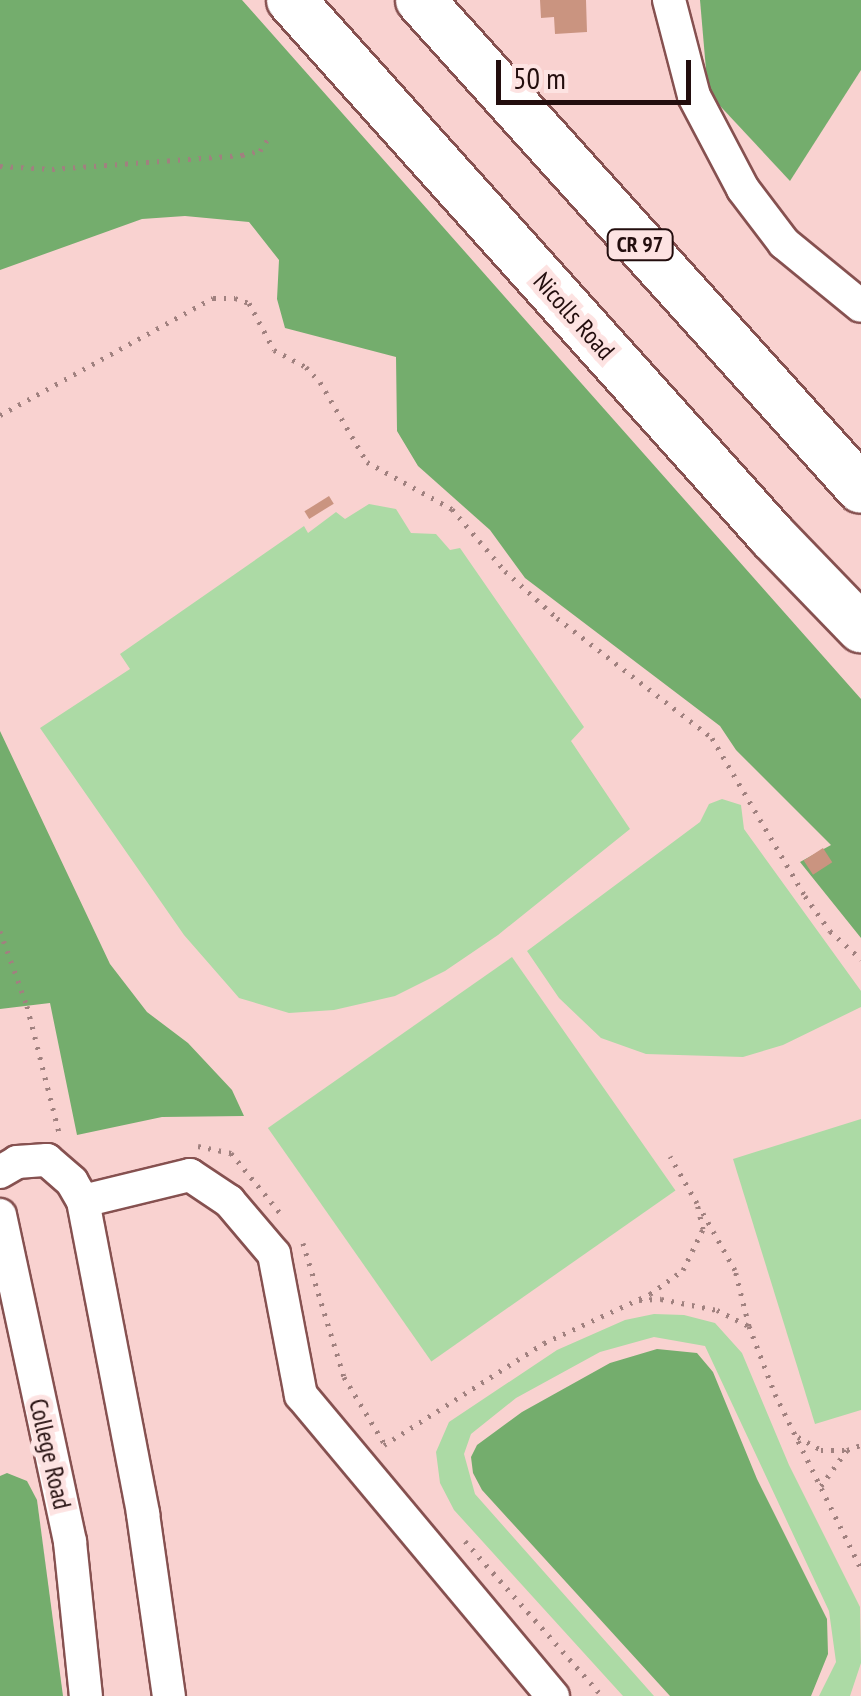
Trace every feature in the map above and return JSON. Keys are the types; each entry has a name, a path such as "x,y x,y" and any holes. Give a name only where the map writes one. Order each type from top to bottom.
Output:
{"highway":[{"name":"Nicolls Road","path":"291,0 773,536 861,628"},
{"name":"CR 97","path":"420,0 861,489"}],"street":[{"path":"669,0 682,64 707,126 759,214 784,243 861,306"},
{"path":"0,1172 17,1162 47,1160 78,1192 143,1514 168,1696"},
{"path":"78,1192 190,1175 229,1201 274,1254 301,1395 554,1696"},
{"name":"College Road","path":"0,1215 70,1542 86,1696"}],"path":[{"path":"0,166 52,168 242,155 260,151 269,137"},
{"path":"0,415 213,298 235,298 248,303 274,350 306,368 320,382 367,462 452,509 504,571 557,618 712,738 805,896 830,930 861,959"},
{"path":"0,931 27,1006 78,1192"},
{"path":"670,1156 735,1270 749,1326 795,1434 861,1569"},
{"path":"384,1445 544,1342 666,1285 683,1270 703,1229 698,1203"},
{"path":"636,1300 692,1304 717,1310 749,1326"},
{"path":"344,1377 395,1458"},
{"path":"795,1434 821,1450 846,1450 861,1445"},
{"path":"821,1486 846,1450"},
{"path":"464,1540 602,1696"}],"green space":[{"path":"0,0 242,0 861,699 861,938 800,862 831,845 736,750 720,726 525,578 490,530 418,466 397,431 396,357 285,328 277,299 279,260 249,222 185,216 142,219 0,270"},
{"path":"700,0 861,0 861,70 790,181 708,93"},
{"path":"369,504 396,509 411,533 436,534 450,550 460,548 584,727 571,741 630,829 498,935 445,971 395,996 334,1010 289,1013 239,998 184,935 40,728 130,669 120,654 304,526 308,533 336,512 345,519"},
{"path":"0,731 110,964 147,1012 188,1043 232,1090 244,1116 162,1117 77,1135 50,1003 0,1009"},
{"path":"722,799 741,805 744,829 861,991 861,1007 783,1045 743,1057 646,1054 601,1038 559,998 527,951 700,822 709,804"},
{"path":"512,957 675,1190 431,1361 268,1128"},
{"path":"861,1119 861,1410 815,1424 733,1159"},
{"path":"654,1314 684,1315 715,1323 742,1353 789,1465 860,1607 861,1663 850,1696 819,1696 836,1662 829,1611 705,1346 654,1337 600,1352 516,1398 471,1434 464,1454 475,1494 654,1696 623,1696 454,1510 440,1483 436,1452 449,1422 557,1350 625,1320"},
{"path":"657,1349 697,1353 713,1372 757,1479 827,1619 828,1654 811,1696 670,1696 482,1490 473,1473 471,1457 477,1445 522,1412 610,1363"},
{"path":"7,1473 27,1481 37,1500 63,1696 0,1696 0,1476"}],"building":[{"path":"540,0 586,0 587,32 555,34 554,17 541,18"},
{"path":"329,496 334,504 309,519 304,511"},
{"path":"823,848 832,862 813,875 804,861"}]}
